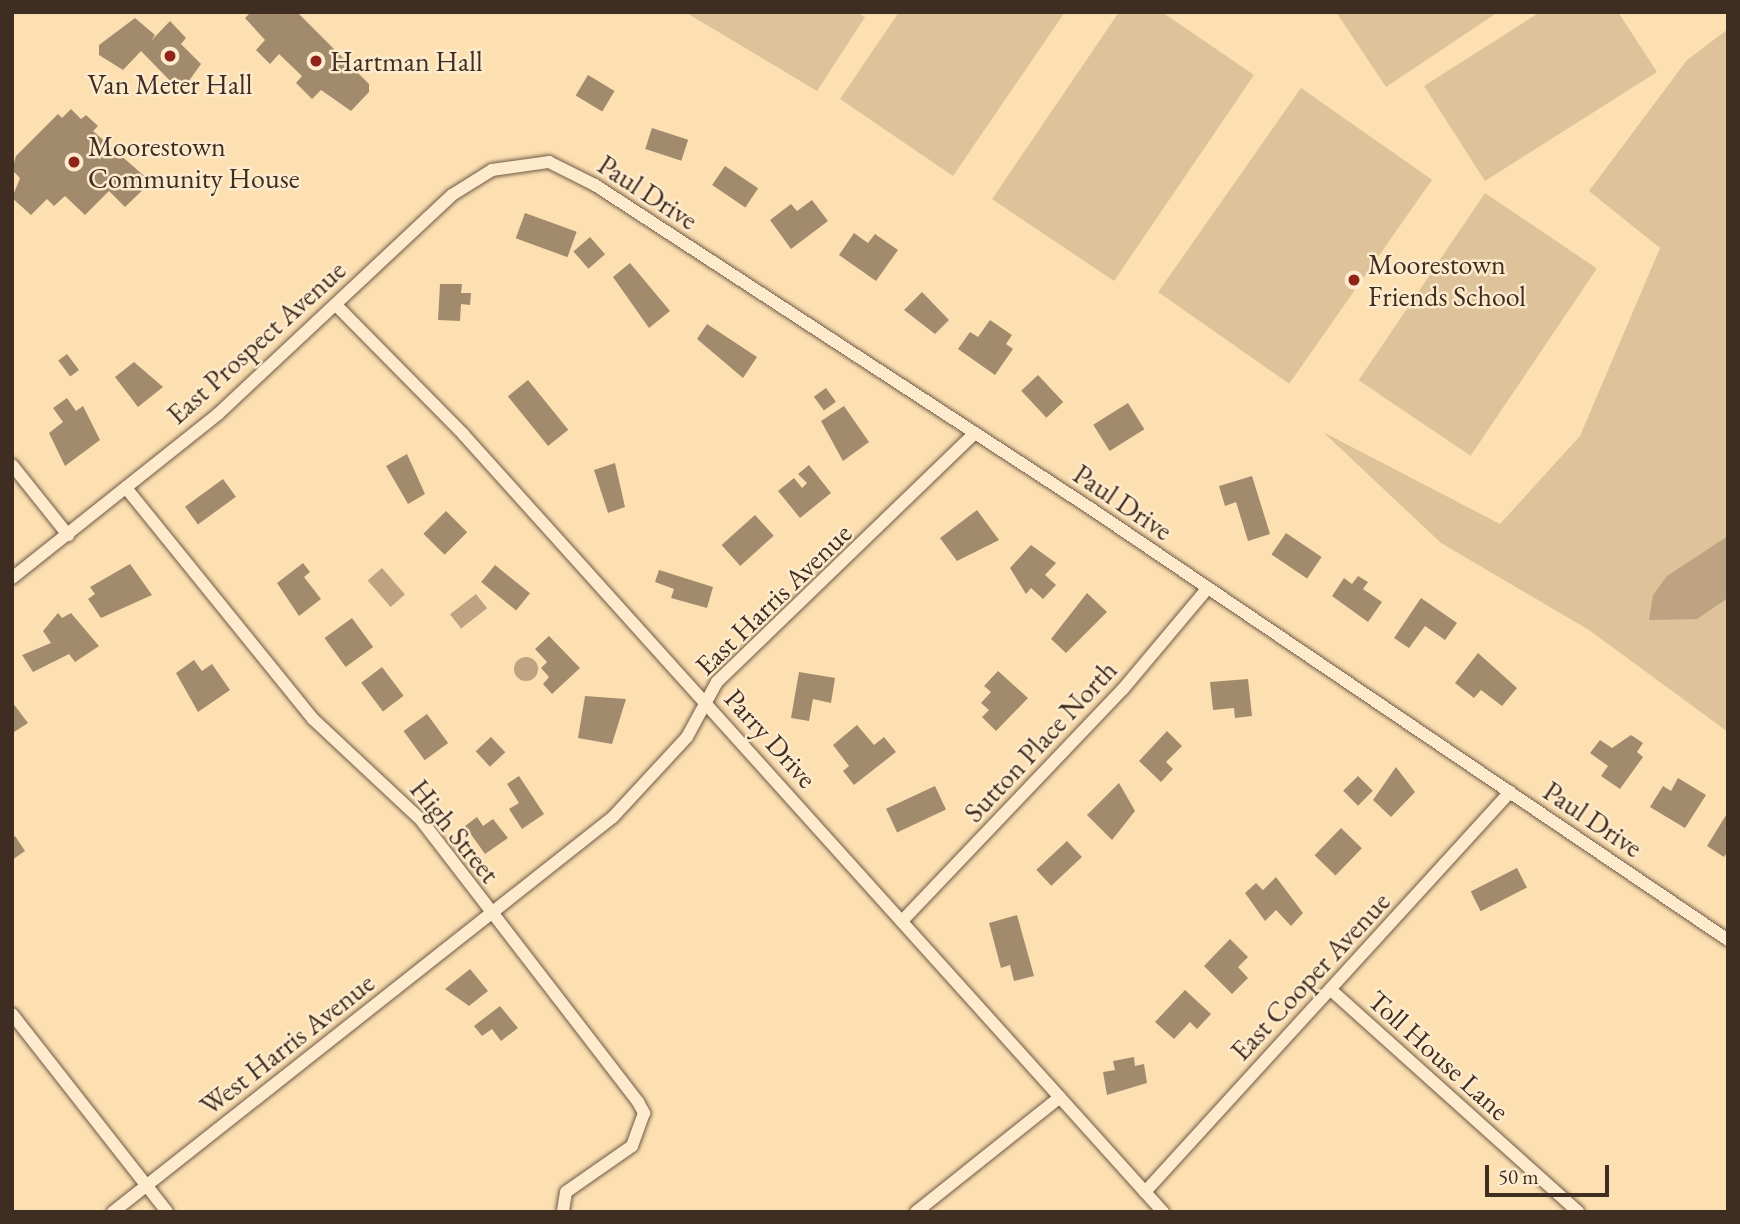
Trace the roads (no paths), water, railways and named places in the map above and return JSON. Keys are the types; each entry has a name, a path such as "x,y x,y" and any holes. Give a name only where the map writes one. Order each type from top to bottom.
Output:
{"street":[{"name":"Paul Drive","path":"473,180 522,162 565,168 974,434 1728,940"},
{"name":"East Prospect Avenue","path":"12,578 126,488 336,305 473,180"},
{"name":"Parry Drive","path":"336,305 404,370 1163,1212"},
{"name":"East Harris Avenue","path":"490,915 632,799 687,737 705,701 974,434"},
{"path":"12,465 68,535"},
{"name":"High Street","path":"126,488 313,719 421,820 490,915 644,1113 632,1146 566,1192 563,1212"},
{"name":"Sutton Place North","path":"902,921 1123,690 1207,589"},
{"name":"East Cooper Avenue","path":"1145,1192 1510,792"},
{"name":"West Harris Avenue","path":"113,1212 490,915"},
{"name":"Toll House Lane","path":"1331,990 1578,1212"},
{"path":"12,1014 167,1212"},
{"path":"916,1212 1060,1097"}],"place":[{"name":"Van Meter Hall","path":"170,56"},
{"name":"Hartman Hall","path":"316,61"},
{"name":"Moorestown Community House","path":"74,162"},
{"name":"Moorestown Friends School","path":"1354,280"}]}
